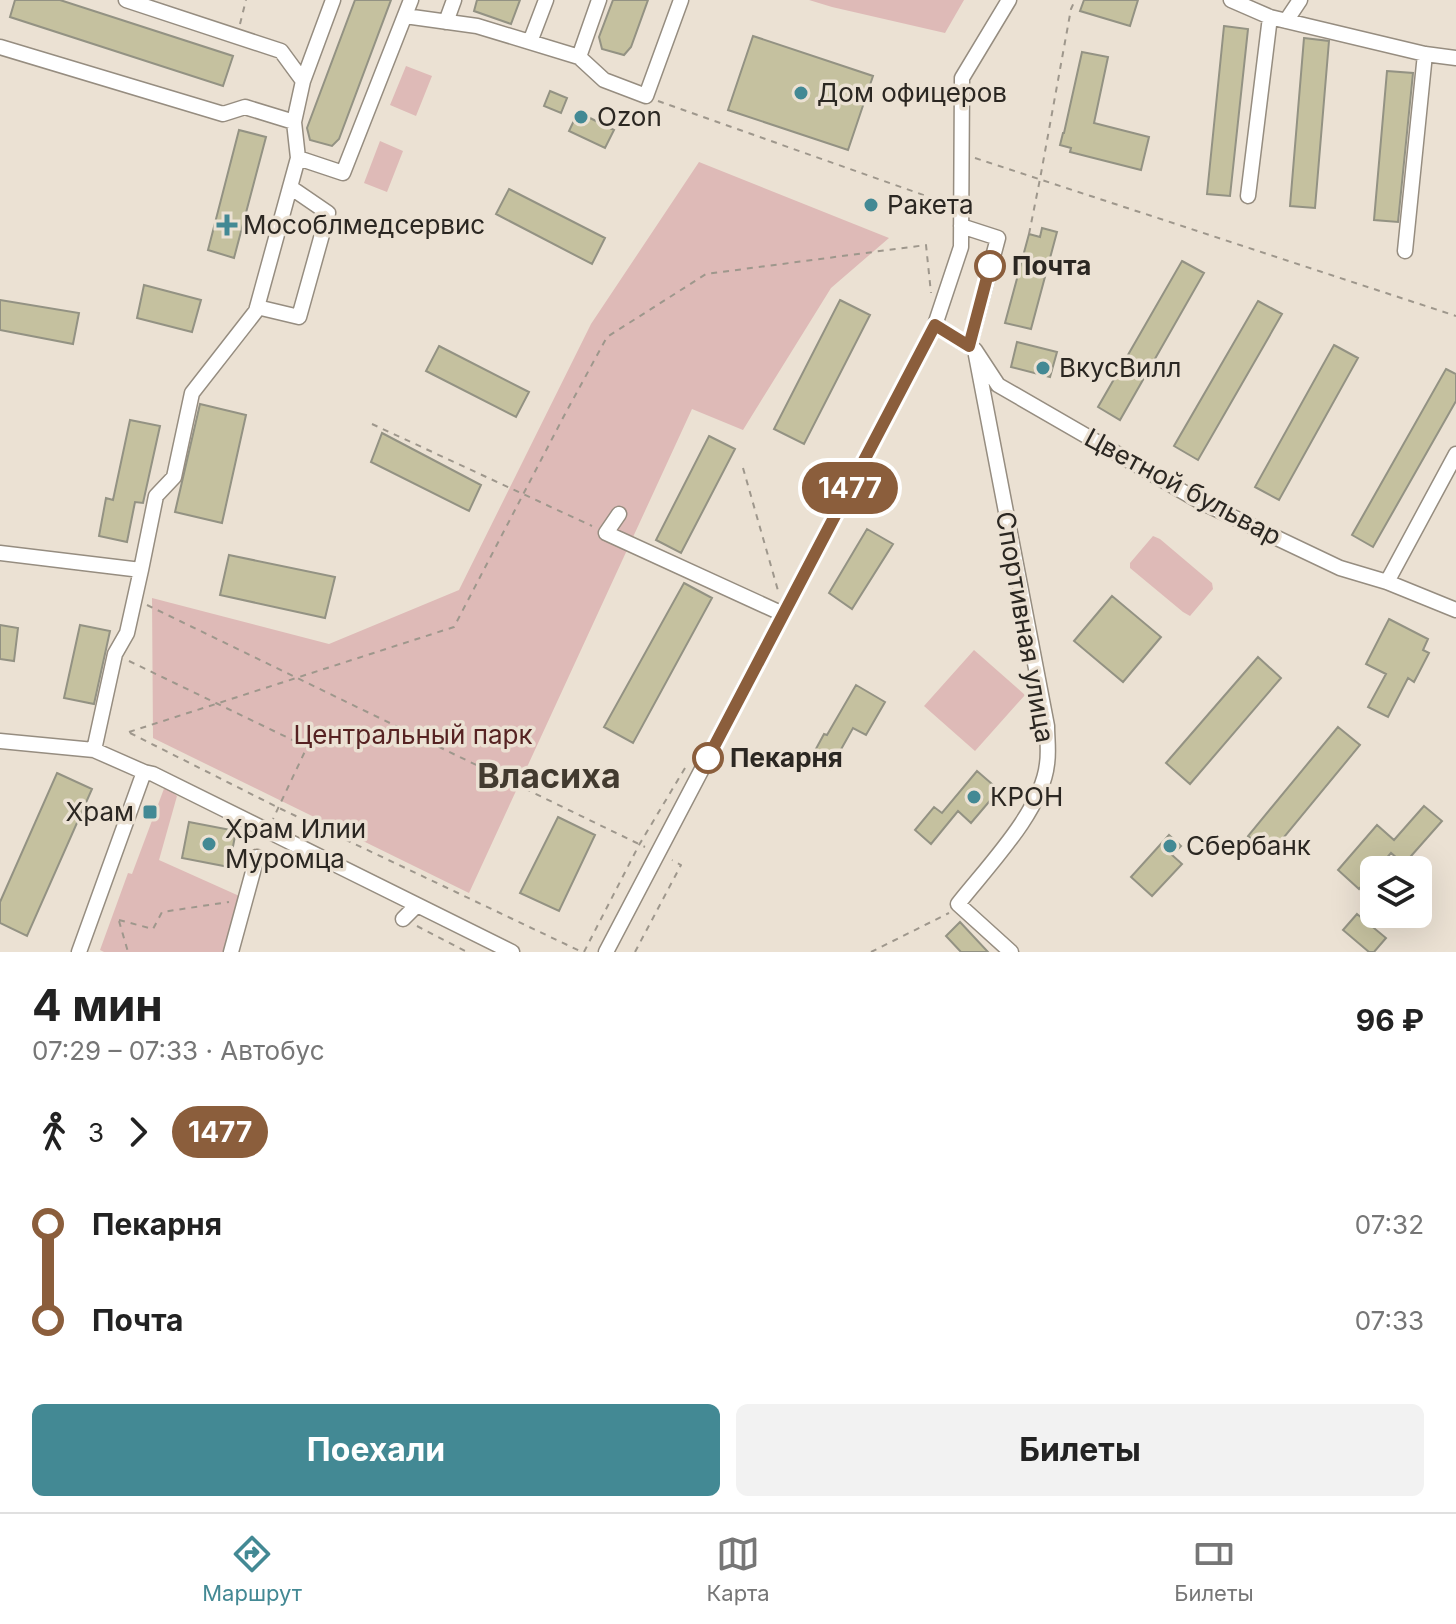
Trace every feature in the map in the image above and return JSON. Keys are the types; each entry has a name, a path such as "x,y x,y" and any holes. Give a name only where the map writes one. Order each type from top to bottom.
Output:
{"street":[{"path":"126,0 281,51 303,81"},
{"path":"94,750 115,654 127,633 156,496 174,477 192,393 256,311 298,158 294,122 303,81 333,0"},
{"path":"298,158 343,173 411,0"},
{"path":"446,22 454,0"},
{"path":"530,42 546,0"},
{"path":"579,57 599,0"},
{"path":"405,16 477,26 579,57 604,80 646,96 681,0"},
{"path":"606,952 935,325 961,247 962,78 1009,0"},
{"path":"1231,0 1270,17 1425,54 1456,58"},
{"path":"1286,21 1300,0"},
{"path":"1248,196 1270,17"},
{"path":"0,47 223,114 245,107 294,122"},
{"path":"1405,251 1425,54"},
{"path":"257,307 299,317 324,228 328,213 290,187"},
{"path":"961,226 998,238 972,348"},
{"name":"Цветной бульвар","path":"935,325 972,348 998,385 1199,501 1340,568 1387,582 1456,610"},
{"name":"Спортивная улица","path":"961,907 958,904 1025,819 1047,765 1047,726 972,348"},
{"path":"1387,582 1456,454"},
{"path":"619,514 606,533 783,610"},
{"path":"0,553 141,570"},
{"path":"0,741 94,750 153,774 512,952"},
{"path":"79,952 144,772"},
{"path":"231,952 257,857"},
{"path":"409,923 417,905"},
{"path":"961,907 1011,952"}],"path":[{"path":"237,37 246,0"},
{"path":"1029,234 1075,0"},
{"path":"646,96 961,209"},
{"path":"962,154 1456,316"},
{"path":"582,952 279,808 129,732 454,627 607,337 706,274 926,245"},
{"path":"372,424 606,533"},
{"path":"743,468 783,610"},
{"path":"135,599 681,865 635,952"},
{"path":"115,654 307,747 267,831"},
{"path":"128,952 119,920 153,929 162,912 246,899"},
{"path":"871,952 961,907"},
{"path":"409,923 467,952"}],"green space":[{"path":"809,0 964,0 945,33"},
{"path":"406,66 432,76 416,116 390,105"},
{"path":"380,141 403,151 387,192 364,183"},
{"name":"Центральный парк","path":"699,162 889,238 831,288 743,430 692,409 469,893 153,738 152,598 329,644 459,590 591,324"},
{"path":"1153,536 1212,583 1213,589 1190,616 1130,568 1130,563"},
{"path":"974,650 1025,695 975,751 924,706"},
{"path":"165,786 177,796 159,860 246,899 227,952 100,950"}],"building":[{"path":"15,0 60,0 233,56 223,86 10,17"},
{"path":"355,0 391,0 339,139 332,146 310,140 307,128"},
{"path":"477,0 520,0 511,24 474,11"},
{"path":"613,0 648,0 631,47 624,55 602,49 599,37"},
{"path":"1084,0 1138,0 1130,26 1080,11"},
{"path":"1224,26 1248,29 1230,196 1207,194"},
{"name":"Дом офицеров","path":"753,36 873,76 848,150 728,110"},
{"path":"1304,38 1329,41 1315,208 1290,206"},
{"path":"1082,52 1108,57 1094,123 1149,137 1141,170 1070,152 1071,148 1060,145"},
{"path":"1387,71 1413,73 1398,222 1374,220"},
{"path":"550,91 567,98 561,113 544,106"},
{"path":"578,112 614,130 605,148 569,131"},
{"path":"239,130 266,137 234,258 208,250"},
{"path":"509,189 605,238 592,264 496,214"},
{"path":"1042,228 1057,232 1031,329 1005,323 1029,234 1040,237"},
{"path":"1182,261 1204,273 1120,420 1098,407"},
{"path":"144,285 201,300 192,332 137,318"},
{"path":"0,300 79,313 73,344 0,330"},
{"path":"840,300 870,315 804,444 774,429"},
{"path":"1258,301 1282,314 1198,460 1174,446"},
{"path":"1017,342 1057,352 1050,377 1011,367"},
{"path":"1334,345 1358,358 1279,500 1255,487"},
{"path":"439,346 529,392 516,417 426,371"},
{"path":"1446,369 1456,374 1456,401 1373,547 1352,535"},
{"path":"200,404 246,415 222,523 175,512"},
{"path":"130,420 160,426 143,503 135,502 127,542 99,536 106,498 113,500"},
{"path":"382,433 481,485 469,511 371,462"},
{"path":"709,436 735,449 681,553 656,540"},
{"path":"867,529 893,544 852,609 829,593"},
{"path":"229,555 335,577 325,618 220,595"},
{"path":"684,583 712,598 633,743 604,727"},
{"path":"1112,596 1161,637 1123,682 1074,641"},
{"path":"1389,619 1428,639 1423,650 1429,653 1414,682 1408,678 1388,717 1368,707 1386,674 1366,664"},
{"path":"0,625 18,628 14,661 0,659"},
{"path":"80,625 110,631 94,704 64,698"},
{"path":"1258,657 1281,678 1190,784 1166,763"},
{"path":"856,685 885,702 866,735 853,728 830,769 811,758"},
{"path":"1338,727 1360,745 1270,854 1248,836"},
{"name":"КРОН","path":"977,771 999,790 971,823 958,811 931,844 915,830 934,807 942,813"},
{"path":"57,773 92,789 27,936 0,923 0,902"},
{"path":"1424,806 1442,821 1411,856 1395,856 1391,853 1388,856 1360,856 1359,889 1338,870 1377,825 1394,840"},
{"path":"558,817 595,835 559,911 520,893"},
{"name":"Храм Илии Муромца","path":"189,822 236,831 229,867 182,858"},
{"path":"1169,835 1181,846 1172,855 1182,864 1152,896 1131,877"},
{"path":"1357,914 1360,916 1360,928 1374,928 1386,938 1374,952 1369,952 1343,930"},
{"path":"960,922 988,952 961,952 946,936"}],"bus line":[{"name":"1477","path":"708,758 935,325 969,346 990,266"}],"place":[{"name":"Дом офицеров","path":"801,93"},
{"name":"Ozon","path":"581,117"},
{"name":"Ракета","path":"871,205"},
{"name":"Мособлмедсервис","path":"227,225"},
{"name":"Почта","path":"990,266"},
{"name":"ВкусВилл","path":"1043,368"},
{"name":"Пекарня","path":"708,758"},
{"name":"КРОН","path":"974,797"},
{"name":"Храм","path":"150,812"},
{"name":"Храм Илии Муромца","path":"209,844"},
{"name":"Сбербанк","path":"1170,846"}],"district":[{"name":"Власиха","path":"549,776"}]}
